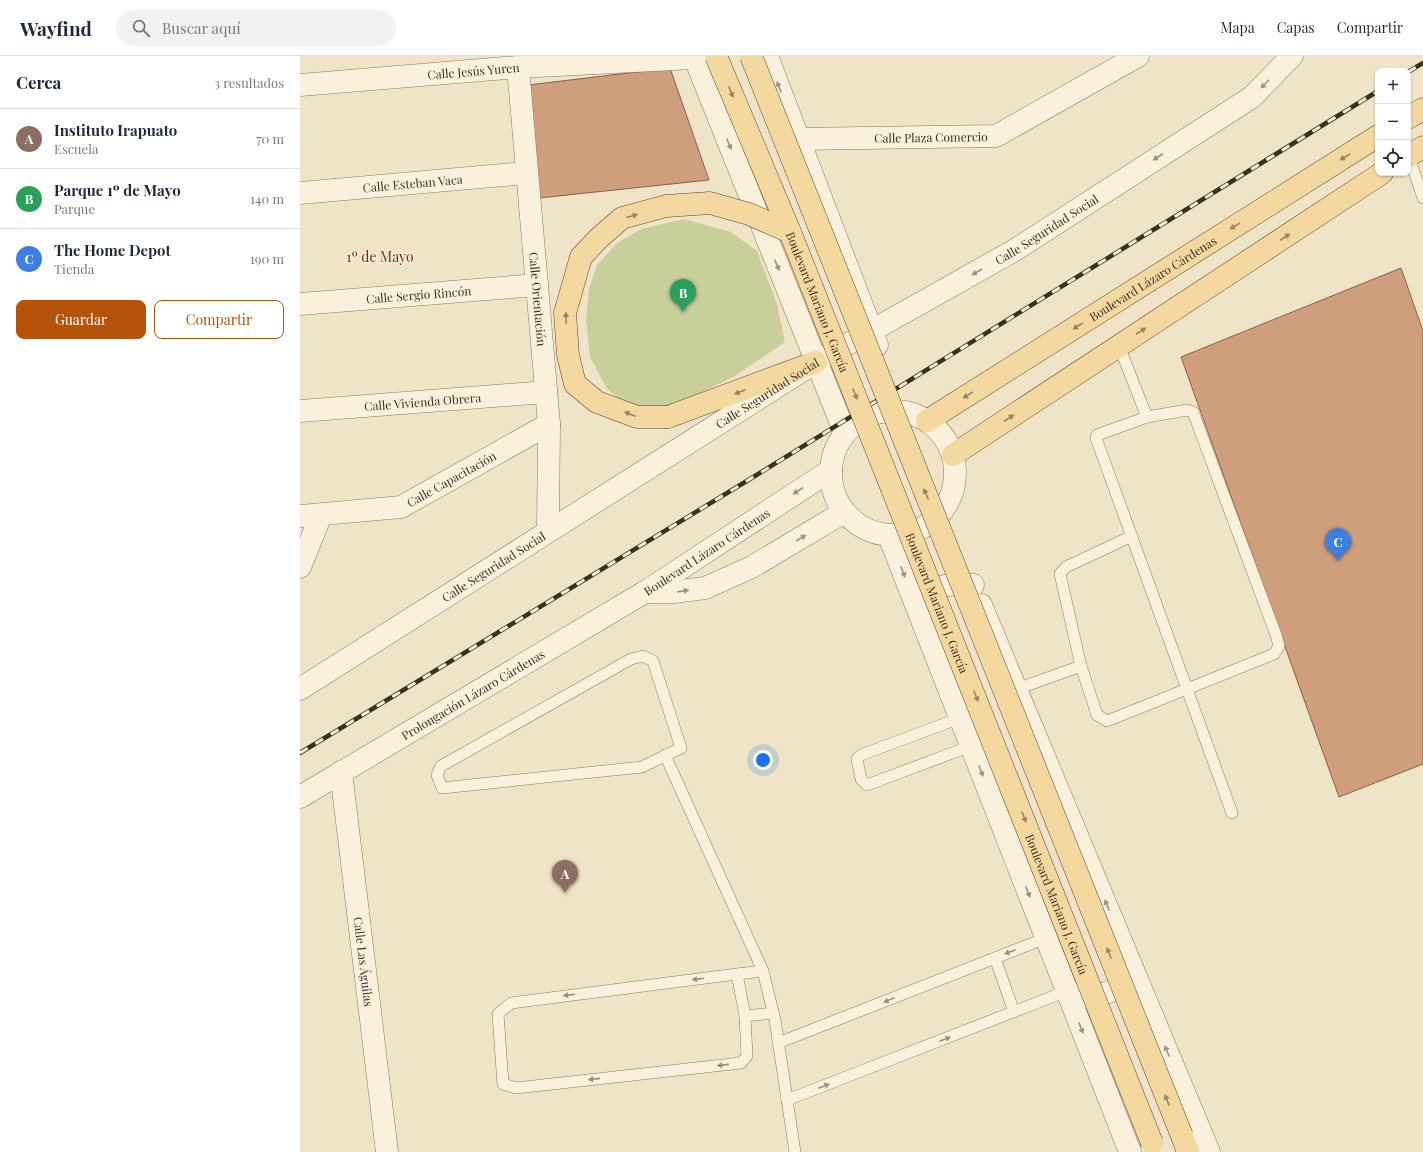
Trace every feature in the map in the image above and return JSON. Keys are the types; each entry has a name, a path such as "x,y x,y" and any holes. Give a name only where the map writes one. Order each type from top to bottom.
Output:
{"main road":[{"path":"751,56 1185,1144"},
{"name":"Boulevard Mariano J. García","path":"706,57 790,232 1153,1147"},
{"path":"1411,116 1423,109"},
{"name":"Boulevard Lázaro Cárdenas","path":"927,421 1375,138"},
{"path":"953,455 1377,176"},
{"path":"790,232 749,214 710,203 666,206 622,218 599,238 581,257 565,313 568,355 575,384 597,402 637,417 668,417 816,362"}],"street":[{"path":"767,56 873,331 901,412"},
{"name":"Calle Plaza Comercio","path":"798,139 996,136 1138,56"},
{"path":"706,57 816,362 845,433"},
{"name":"Calle Jesús Yuren","path":"300,85 518,67 706,57"},
{"name":"Calle Seguridad Social","path":"300,689 816,362 1015,250 1252,97 1286,59"},
{"name":"Calle Orientación","path":"518,67 549,424 548,531"},
{"name":"Calle Esteban Vaca","path":"300,193 526,173"},
{"name":"Calle Sergio Rincón","path":"300,304 538,285"},
{"name":"Calle Vivienda Obrera","path":"300,411 546,392"},
{"path":"886,412 901,412 927,421 938,430 947,441 953,455 956,470 955,485 951,499 943,512 928,525 909,534 889,536 872,532 856,524 844,512 834,492 831,470 833,457 845,433 857,422 871,415 886,412"},
{"name":"Calle Capacitación","path":"311,515 401,507 549,424"},
{"name":"Boulevard Lázaro Cárdenas","path":"645,592 831,470"},
{"name":"Boulevard Lázaro Cárdenas","path":"645,592 674,592 705,588 752,567 844,512"},
{"path":"943,512 1134,968 1208,1152"},
{"path":"300,567 311,515"},
{"path":"889,536 1130,1152"},
{"path":"918,611 931,594 938,589 955,583 973,585"},
{"name":"Prolongación Lázaro Cárdenas","path":"300,797 645,592"},
{"name":"Calle Las Águilas","path":"341,772 387,1152"},
{"path":"1067,991 1080,996 1092,997 1105,994 1117,988 1127,979 1134,968"}],"lane":[{"path":"1412,153 1423,198"},
{"path":"1119,346 1146,417"},
{"path":"1132,536 1066,567 1060,574 1081,666 1096,716 1107,721 1188,689 1274,654 1279,646 1193,412 1187,410 1146,417 1097,435 1096,438 1132,536 1188,689 1232,813"},
{"path":"643,656 653,661 681,748 665,755 642,767 442,788 437,775 441,766 631,659 643,656"},
{"path":"1017,689 1081,666"},
{"path":"960,718 860,755 857,759 861,779 867,785 971,746"},
{"path":"665,755 763,971 773,1013 795,1152"},
{"path":"778,1043 1046,938"},
{"path":"995,958 1014,1012"},
{"path":"737,974 745,1016 747,1056 741,1063 516,1088 504,1084 498,1014 511,1003 737,974 763,971"},
{"path":"787,1100 1067,991"},
{"path":"745,1016 773,1013"}],"green space":[{"path":"684,219 731,232 757,251 777,304 785,342 735,376 676,405 653,409 621,401 607,389 590,357 586,320 589,289 597,265 617,243 642,229"}],"building":[{"path":"670,68 709,180 539,198 528,85"},
{"path":"1401,268 1423,331 1423,764 1339,797 1181,357"}],"railway":[{"path":"1411,70 1423,63"},
{"path":"300,753 755,476 1375,93"}],"place":[{"name":"Parque 1º de Mayo","path":"683,312"},
{"name":"The Home Depot","path":"1338,561"},
{"name":"Instituto Irapuato","path":"565,893"}],"district":[{"name":"1º de Mayo","path":"380,256"}]}
